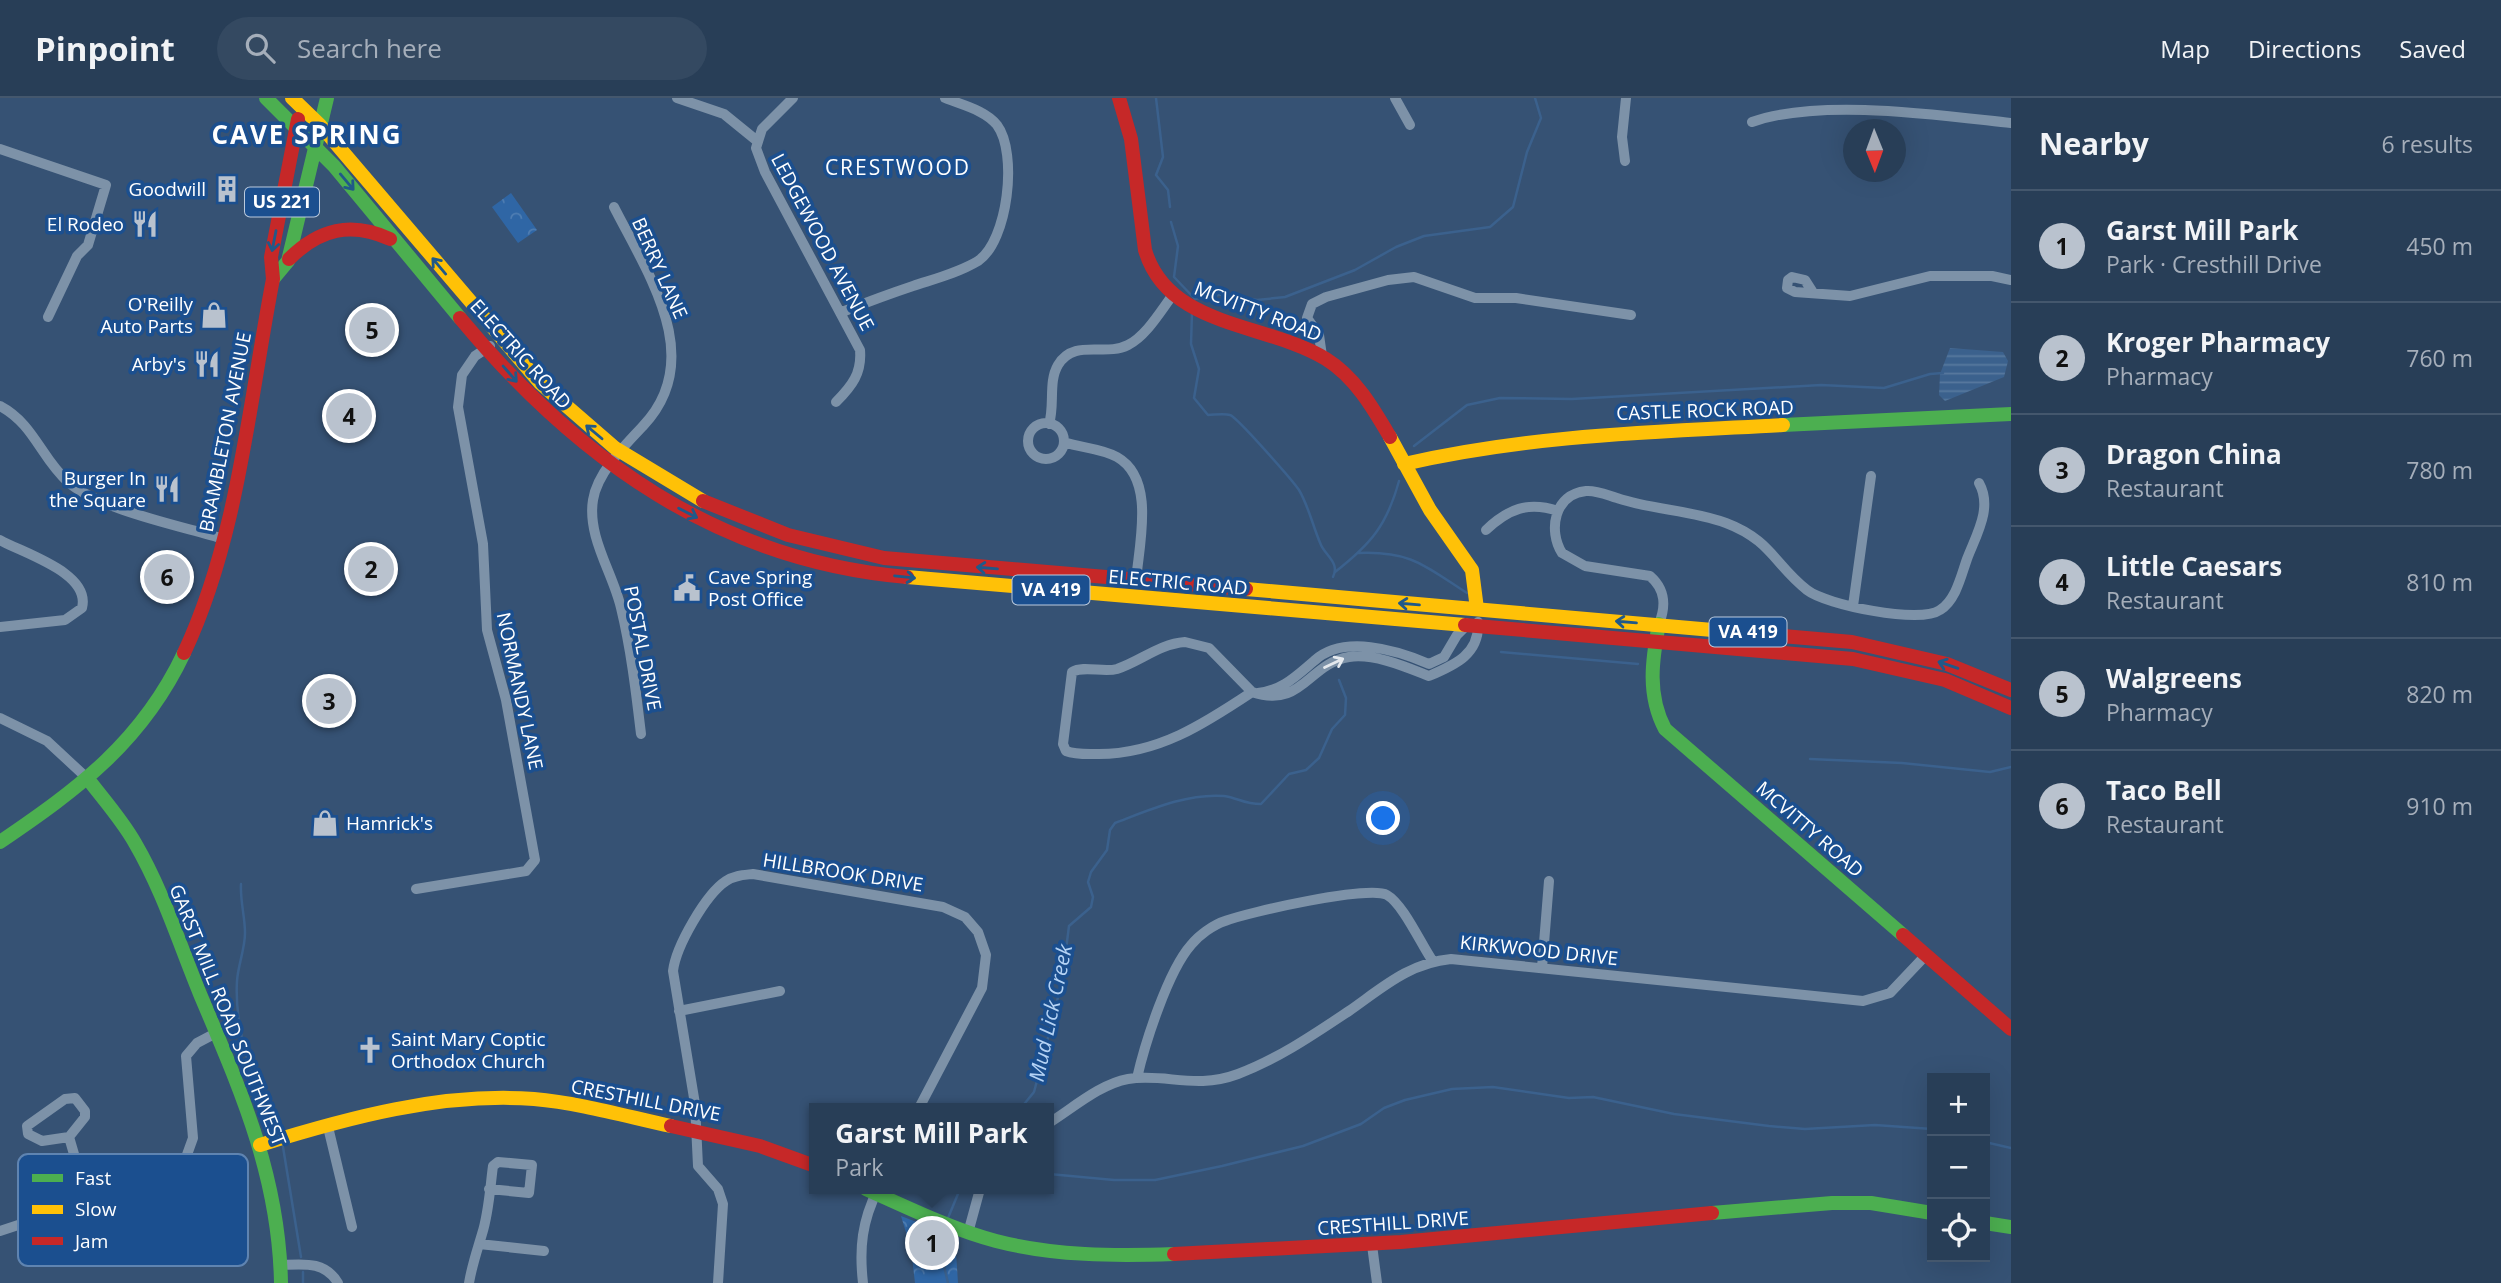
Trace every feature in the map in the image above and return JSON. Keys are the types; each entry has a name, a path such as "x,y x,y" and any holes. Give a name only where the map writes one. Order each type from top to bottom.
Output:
{"main road":[{"name":"ELECTRIC ROAD","path":"266,98 314,144 487,348 549,416 610,466 659,498 720,529 788,554 850,569 962,583 1804,653 1878,663 1945,680 2011,708"},
{"name":"US 221","path":"272,279 288,261 327,98"},
{"name":"MCVITTY ROAD","path":"1119,98 1135,159 1145,250 1156,278 1172,296 1192,308 1322,356 1362,392 1430,510 1472,570 1477,609"},
{"name":"ELECTRIC ROAD","path":"299,101 501,339 565,407 620,453 655,476 724,513 816,545 884,558 1874,645 1947,664 2011,690"},
{"name":"BRAMBLETON AVENUE","path":"0,842 89,779 157,702 202,617 224,539 272,279 271,257 297,126 299,101"},
{"path":"288,261 303,244 335,228 355,226 374,230 399,244"},
{"name":"CASTLE ROCK ROAD","path":"1404,464 1456,452 1566,436 2011,414"},
{"name":"MCVITTY ROAD","path":"1659,624 1655,641 1654,699 1656,713 1665,729 2011,1029"},
{"name":"GARST MILL ROAD SOUTHWEST","path":"89,779 116,814 146,863 260,1146 278,1216 281,1283"},
{"name":"CRESTHILL DRIVE","path":"260,1146 328,1127 443,1104 505,1098 558,1102 747,1140 809,1164"},
{"name":"CRESTHILL DRIVE","path":"882,1194 946,1226 968,1233 1016,1245 1122,1255 1372,1245 1832,1203 1871,1203 1927,1212"},
{"path":"1990,1224 2011,1227"}],"street":[{"name":"LEDGEWOOD AVENUE","path":"677,98 724,114 756,140 758,158 860,350 855,380 836,402"},
{"path":"756,140 762,129 793,98"},
{"path":"842,312 963,268 984,256 996,240 1003,219 1007,180 1002,134 983,113 945,98"},
{"path":"1395,98 1410,125"},
{"path":"1625,161 1622,136 1626,98"},
{"path":"1752,121 1786,110 1834,107 2011,123"},
{"path":"0,149 106,185 88,245 77,256 48,317"},
{"name":"BERRY LANE","path":"614,207 656,295 674,350 671,374 657,408 620,453"},
{"path":"1812,291 1850,296 1930,276 1992,276 2011,280"},
{"path":"1322,356 1319,335 1307,318 1312,304 1326,297 1402,277 1426,279 1475,298 1516,298 1631,316"},
{"path":"1049,424 1054,374 1062,359 1082,349 1110,350 1126,346 1134,341 1172,296"},
{"name":"NORMANDY LANE","path":"416,889 526,871 535,860 506,700 487,630 483,544 458,407 462,375 475,356 501,339"},
{"path":"0,406 22,420 59,472 77,489 135,512 224,539"},
{"path":"1049,424 1059,430 1064,442 1059,454 1052,458 1039,458 1032,453 1028,442 1032,430 1049,424"},
{"path":"1064,442 1112,455 1126,463 1137,479 1141,502 1136,581"},
{"name":"POSTAL DRIVE","path":"620,453 596,488 593,521 621,607 641,734"},
{"path":"1853,606 1871,476"},
{"path":"1659,624 1664,612 1664,595 1650,576 1585,566 1568,559 1557,545 1553,534 1558,511 1571,496 1592,491 1658,510 1723,522 1740,529 1769,549 1808,592 1831,602 1925,616 1948,604 1984,513 1984,495 1979,483"},
{"path":"1486,530 1506,513 1527,505 1558,511"},
{"path":"0,540 74,579 84,599 82,608 65,620 0,627"},
{"path":"1473,627 1457,635 1444,657 1429,664 1399,653 1343,648 1324,653 1286,685 1260,694 1252,692 1195,728 1147,749 1124,754 1082,754 1066,751 1063,744 1072,672 1080,669 1116,669 1165,645 1185,642 1209,648 1252,692 1271,698 1282,696 1334,661 1350,657 1362,656 1429,676 1472,652 1477,609"},
{"path":"0,718 47,741 89,779"},
{"name":"HILLBROOK DRIVE","path":"718,1283 723,1204 718,1189 698,1166 695,1104 674,971 678,950 698,915 723,883 732,878 753,874 927,903 959,913 973,924 983,941 985,976 922,1103"},
{"path":"1542,968 1549,881"},
{"path":"1137,1078 1158,1014 1182,956 1199,936 1223,921 1327,898 1378,892 1394,901 1432,960"},
{"name":"KIRKWOOD DRIVE","path":"1054,1120 1102,1089 1137,1078 1204,1082 1237,1074 1296,1047 1395,978 1432,960 1451,959 1863,1001 1889,993 1926,956"},
{"path":"679,1011 780,991"},
{"path":"187,1154 193,1138 186,1056 197,1043 216,1033"},
{"path":"75,1098 85,1116 69,1137 42,1140 28,1134 27,1126 65,1099 75,1098"},
{"path":"328,1127 352,1227"},
{"path":"69,1137 74,1154"},
{"path":"469,1283 479,1244 489,1189 495,1163 532,1166 529,1193 489,1189"},
{"path":"863,1283 860,1247 873,1194"},
{"path":"968,1233 979,1194"},
{"path":"0,1231 18,1225"},
{"path":"479,1244 544,1251"},
{"path":"1372,1245 1377,1283"},
{"path":"282,1265 319,1266 334,1275 338,1283"}],"green space":[{"path":"511,193 537,230 518,243 492,207"},
{"path":"901,1216 955,1237 958,1283 915,1283 911,1249"}],"shaded area":[{"path":"1950,348 2003,352 2008,361 2004,377 1945,401 1939,395 1940,374"}],"waterway":[{"path":"1156,98 1163,157 1156,175 1168,190 1170,207"},
{"name":"Mud Lick Creek","path":"1195,299 1225,294 1257,300 1285,297 1355,270 1396,247 1424,236 1490,227 1513,207 1527,152 1541,118 1535,98"},
{"path":"1171,222 1178,246 1174,277 1195,299"},
{"name":"Mud Lick Creek","path":"1192,312 1191,344 1199,369 1194,398 1208,415 1228,414 1235,418 1295,484 1306,503 1321,545 1334,564 1333,577"},
{"path":"1414,446 1467,405 1500,398 1572,399 1821,385 1884,388 1930,374 1943,373"},
{"path":"1335,572 1368,543 1376,532 1389,510 1399,481"},
{"path":"1359,553 1392,555 1417,562 1467,593"},
{"path":"1501,652 1638,664"},
{"name":"Mud Lick Creek","path":"1025,1103 1034,1092 1043,1058 1062,981 1069,926 1091,907 1093,897 1088,882 1091,872 1107,850 1110,830 1115,823 1196,797 1224,796 1261,804 1289,774 1306,770 1319,758 1332,729 1345,715 1346,698 1339,680"},
{"path":"1810,759 1902,763 1990,772 2011,767"},
{"path":"241,884 245,933 237,981 239,1020 253,1078 276,1133"},
{"path":"1054,1174 1114,1180 1155,1180 1222,1166 1303,1146 1361,1124 1384,1108 1452,1089 1493,1087 1569,1098 1593,1097 1674,1114 1769,1126 1805,1129 1875,1125 1927,1129"},
{"path":"1990,1143 2011,1148"},
{"path":"283,1147 301,1257"},
{"name":"Mud Lick Creek","path":"948,1218 958,1194"},
{"name":"Mud Lick Creek","path":"946,1228 941,1253 948,1283"},
{"path":"303,1272 303,1283"}],"traffic: fast":[{"path":"266,98 334,166 460,318"},
{"path":"273,279 288,261 327,98"},
{"path":"1783,425 2011,414"},
{"path":"1659,624 1654,651 1653,690 1665,729 1903,935"},
{"path":"0,842 56,803 128,738 148,713 184,653"},
{"path":"88,779 119,818 145,861 230,1065 265,1170 279,1244 281,1283"},
{"path":"877,1194 930,1218 1018,1246 1085,1254 1174,1254"},
{"path":"1712,1213 1832,1203 1871,1203 1927,1212"},
{"path":"1990,1224 2011,1227"}],"traffic: slow":[{"path":"292,98 320,125 540,383 615,448 703,501"},
{"path":"1404,464 1451,454 1545,441 1783,425"},
{"path":"1390,437 1430,510 1472,570 1477,609"},
{"path":"907,577 1465,625"},
{"path":"1246,589 1724,631"},
{"path":"260,1145 395,1109 465,1099 551,1101 671,1126"}],"traffic: jam":[{"path":"1119,98 1131,139 1145,250 1157,276 1174,295 1196,309 1302,347 1326,359 1355,384 1390,437"},
{"path":"184,653 202,609 230,517 273,279 271,257 298,119"},
{"path":"289,259 312,241 336,231 362,230 390,239"},
{"path":"460,318 505,369 553,416 603,458 657,494 714,525 774,550 839,567 907,577"},
{"path":"703,501 788,535 884,558 1246,589"},
{"path":"1465,625 1853,659 1945,680 2011,708"},
{"path":"1724,631 1852,642 1947,664 2011,690"},
{"path":"1903,935 2011,1029"},
{"path":"671,1126 760,1146 809,1164"},
{"path":"1174,1254 1401,1242 1712,1213"}],"place":[{"name":"Goodwill","path":"227,189"},
{"name":"El Rodeo","path":"145,224"},
{"name":"O'Reilly Auto Parts","path":"214,315"},
{"name":"Walgreens","path":"372,330"},
{"name":"Arby's","path":"207,364"},
{"name":"Little Caesars","path":"349,416"},
{"name":"Burger In the Square","path":"167,489"},
{"name":"Kroger Pharmacy","path":"371,569"},
{"name":"Taco Bell","path":"167,577"},
{"name":"Cave Spring Post Office","path":"687,588"},
{"name":"Dragon China","path":"329,701"},
{"name":"Hamrick's","path":"325,823"},
{"name":"Saint Mary Coptic Orthodox Church","path":"370,1050"},
{"name":"Garst Mill Park","path":"932,1243"}],"district":[{"name":"CAVE SPRING","path":"307,135"},
{"name":"CRESTWOOD","path":"898,168"}]}
